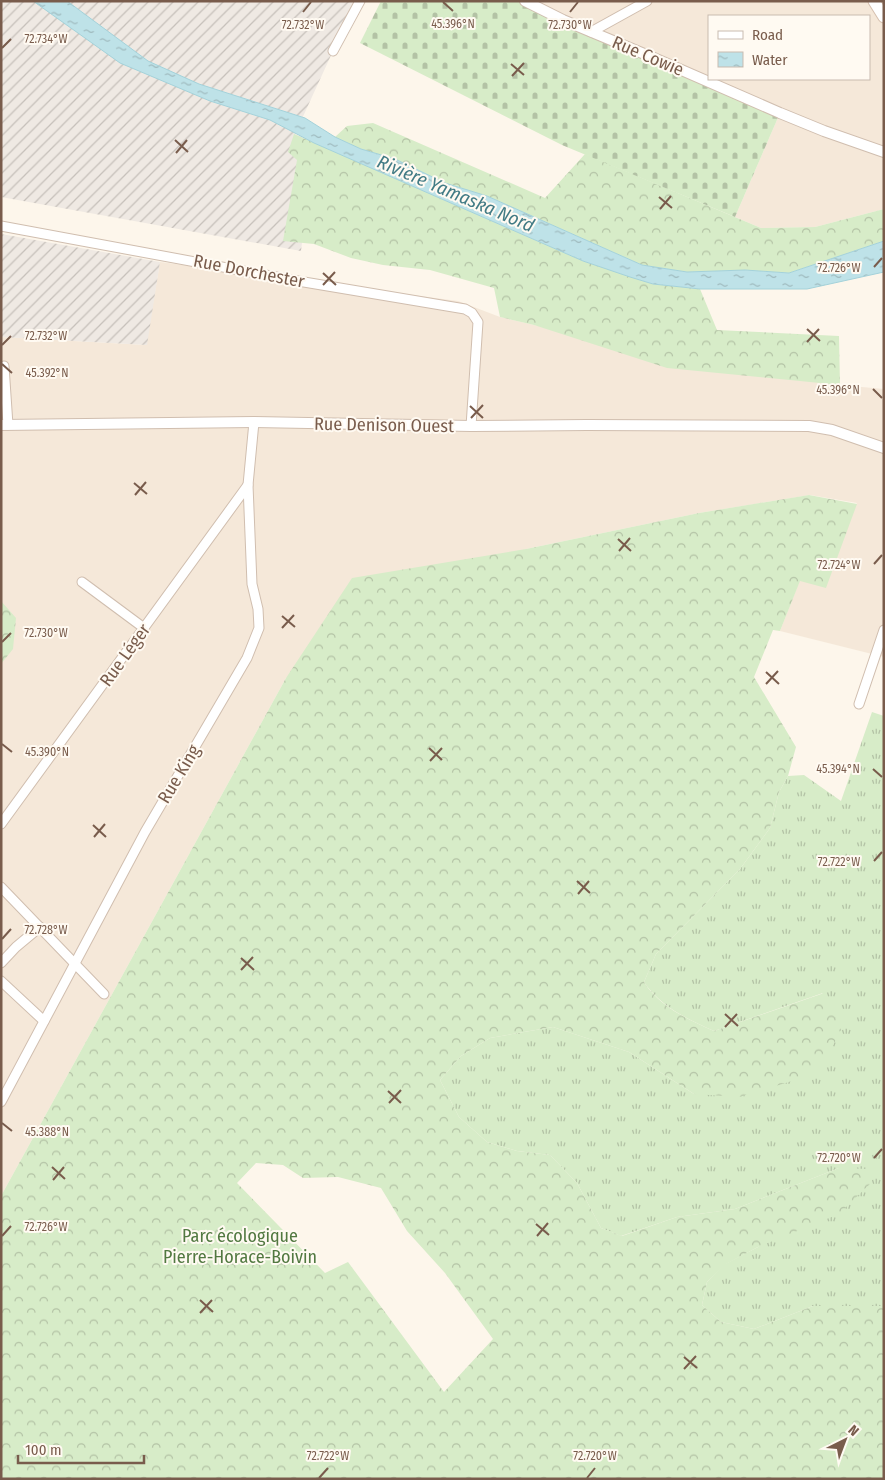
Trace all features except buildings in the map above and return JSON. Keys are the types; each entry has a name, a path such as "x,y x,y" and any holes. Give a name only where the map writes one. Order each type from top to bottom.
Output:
{"main road":[{"path":"874,1 884,17"}],"street":[{"path":"333,51 360,1"},
{"name":"Rue Cowie","path":"525,1 591,32 798,120 884,152"},
{"path":"591,32 647,1"},
{"name":"Rue Dorchester","path":"1,226 298,281 465,309 472,313 478,322 471,426"},
{"path":"4,366 5,425"},
{"name":"Rue Denison Ouest","path":"5,425 254,422 471,426 587,424 810,426 832,430 884,448"},
{"name":"Rue King","path":"1,1102 145,832 247,658 259,628 258,609 252,584 248,485 254,422"},
{"name":"Rue Léger","path":"1,824 248,485"},
{"path":"82,582 144,628"},
{"path":"859,704 884,630"},
{"path":"1,887 104,994"},
{"path":"1,963 16,947 40,927"},
{"path":"1,981 44,1021"}],"shaded area":[{"path":"1,1 360,1 333,51 295,134 314,143 301,251 1,197"},
{"path":"525,1 884,1 884,209 815,227 761,228 735,217 780,113"},
{"path":"1,234 160,262 147,345 1,337"},
{"path":"160,262 458,301 500,317 534,325 840,385 884,389 884,657 780,631 800,580 857,503 810,495 699,513 526,549 286,678 1,1196 1,337 146,345"}],"green space":[{"path":"381,1 525,1 780,113 735,217 562,145 360,43"},
{"path":"373,123 545,198 585,154 761,228 815,227 884,209 884,241 789,273 745,270 687,272 642,265 487,196 445,183 395,159 361,149 335,137 347,126"},
{"path":"294,134 583,261 653,284 700,289 717,330 839,336 840,385 667,368 534,325 500,317 494,288 430,270 383,265 351,258 314,244 283,241 297,160 288,152"},
{"name":"Parc écologique Pierre-Horace-Boivin","path":"809,495 857,504 826,588 800,581 780,631 773,630 754,677 796,747 788,776 779,792 770,828 740,869 656,954 644,982 650,991 666,1005 684,1017 714,1031 824,993 841,1030 824,1063 789,1082 739,1097 694,1094 629,1052 553,1027 490,1038 461,1056 440,1080 459,1117 487,1142 517,1151 550,1155 577,1183 601,1228 622,1236 677,1217 735,1209 839,1168 869,1169 872,1182 839,1214 758,1247 726,1264 707,1282 702,1305 721,1322 754,1329 813,1306 884,1306 884,1479 1,1479 1,1196 286,678 352,578 526,549 699,513","holes":["256,1163 283,1165 303,1178 338,1177 381,1188 407,1231 445,1273 493,1339 444,1392 348,1262 325,1273 237,1183"]},
{"path":"1,601 16,618 13,649 1,664"},
{"path":"872,712 884,716 884,1306 813,1306 754,1329 721,1322 702,1305 707,1282 725,1264 758,1247 839,1168 735,1209 677,1217 621,1236 601,1228 577,1183 550,1155 517,1151 487,1142 459,1117 440,1080 461,1056 490,1038 553,1027 629,1052 694,1094 823,993 714,1031 684,1017 666,1005 658,999 644,982 656,954 740,869 770,828 779,792 788,776 804,775 841,801"}],"water":[{"name":"Rivière Yamaska Nord","path":"33,1 67,1 148,61 199,84 305,118 335,137 361,149 395,159 445,183 487,196 642,265 687,272 745,270 789,273 884,241 884,272 807,289 700,289 653,284 630,277 583,261 314,143 270,120 210,101 120,63"}]}
